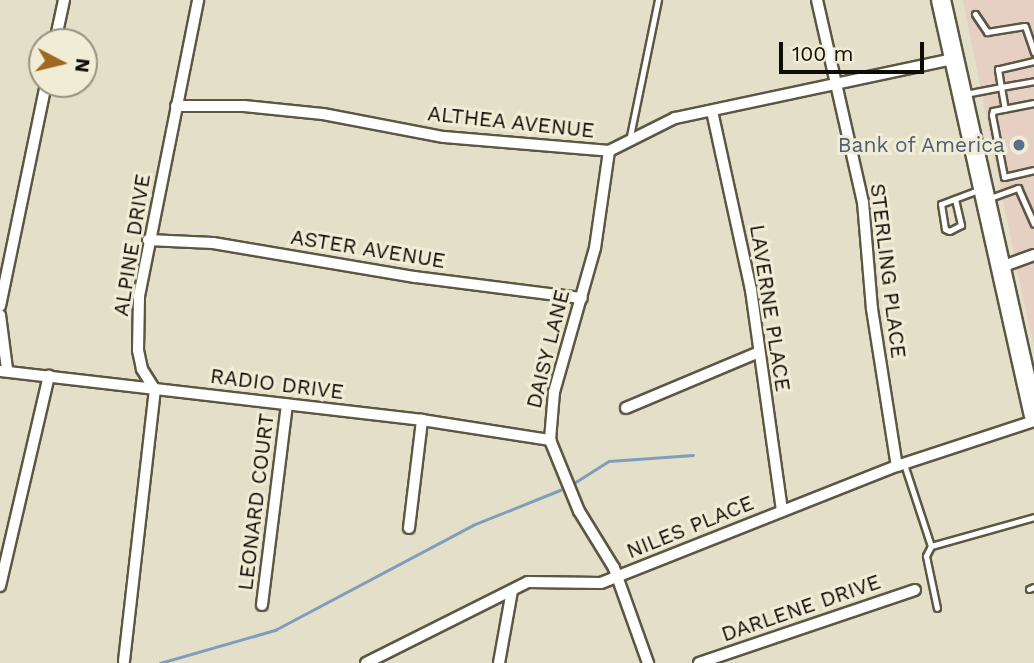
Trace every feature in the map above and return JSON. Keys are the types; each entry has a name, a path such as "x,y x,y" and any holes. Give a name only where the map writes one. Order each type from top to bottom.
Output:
{"main road":[{"path":"946,4 1034,415"}],"street":[{"path":"58,28 64,0"},
{"name":"ALPINE DRIVE","path":"155,390 142,369 138,350 139,296 148,240 198,0"},
{"name":"STERLING PLACE","path":"817,0 863,202 872,309 900,465"},
{"name":"ALTHEA AVENUE","path":"176,106 244,106 310,112 444,137 609,152 675,118 957,58"},
{"path":"0,306 43,98"},
{"name":"LAVERNE PLACE","path":"712,111 746,261 782,512"},
{"name":"DAISY LANE","path":"609,152 595,248 554,392 550,440 579,511 618,577 648,663"},
{"name":"ASTER AVENUE","path":"148,240 213,243 415,277 582,298"},
{"path":"1001,267 1034,255"},
{"path":"0,315 3,370"},
{"path":"626,408 759,352"},
{"name":"RADIO DRIVE","path":"3,370 422,420 550,440"},
{"path":"0,586 49,376"},
{"path":"124,661 155,390"},
{"name":"LEONARD COURT","path":"262,605 287,405"},
{"path":"409,528 422,420"},
{"name":"NILES PLACE","path":"366,663 538,579 588,586 618,577 900,465 1034,421"},
{"name":"DARLENE DRIVE","path":"699,663 915,590"},
{"path":"499,663 512,591"}],"lane":[{"path":"629,141 658,0"},
{"path":"975,14 987,33 1025,26 1034,52"},
{"path":"1005,109 998,69 1034,61"},
{"path":"965,94 1034,81"},
{"path":"1034,103 1005,109 992,115 1004,177 1034,170"},
{"path":"955,199 961,225 949,231 939,207 955,199 1018,188 1034,223"},
{"path":"900,465 931,546 926,556 937,608"},
{"path":"931,546 1034,517"}],"shaded area":[{"path":"963,0 1034,0 1034,346 1019,279"}],"waterway":[{"path":"574,483 609,461 693,455"},
{"path":"160,663 275,630 473,525 560,490"}],"place":[{"name":"Bank of America","path":"1019,145"}]}
